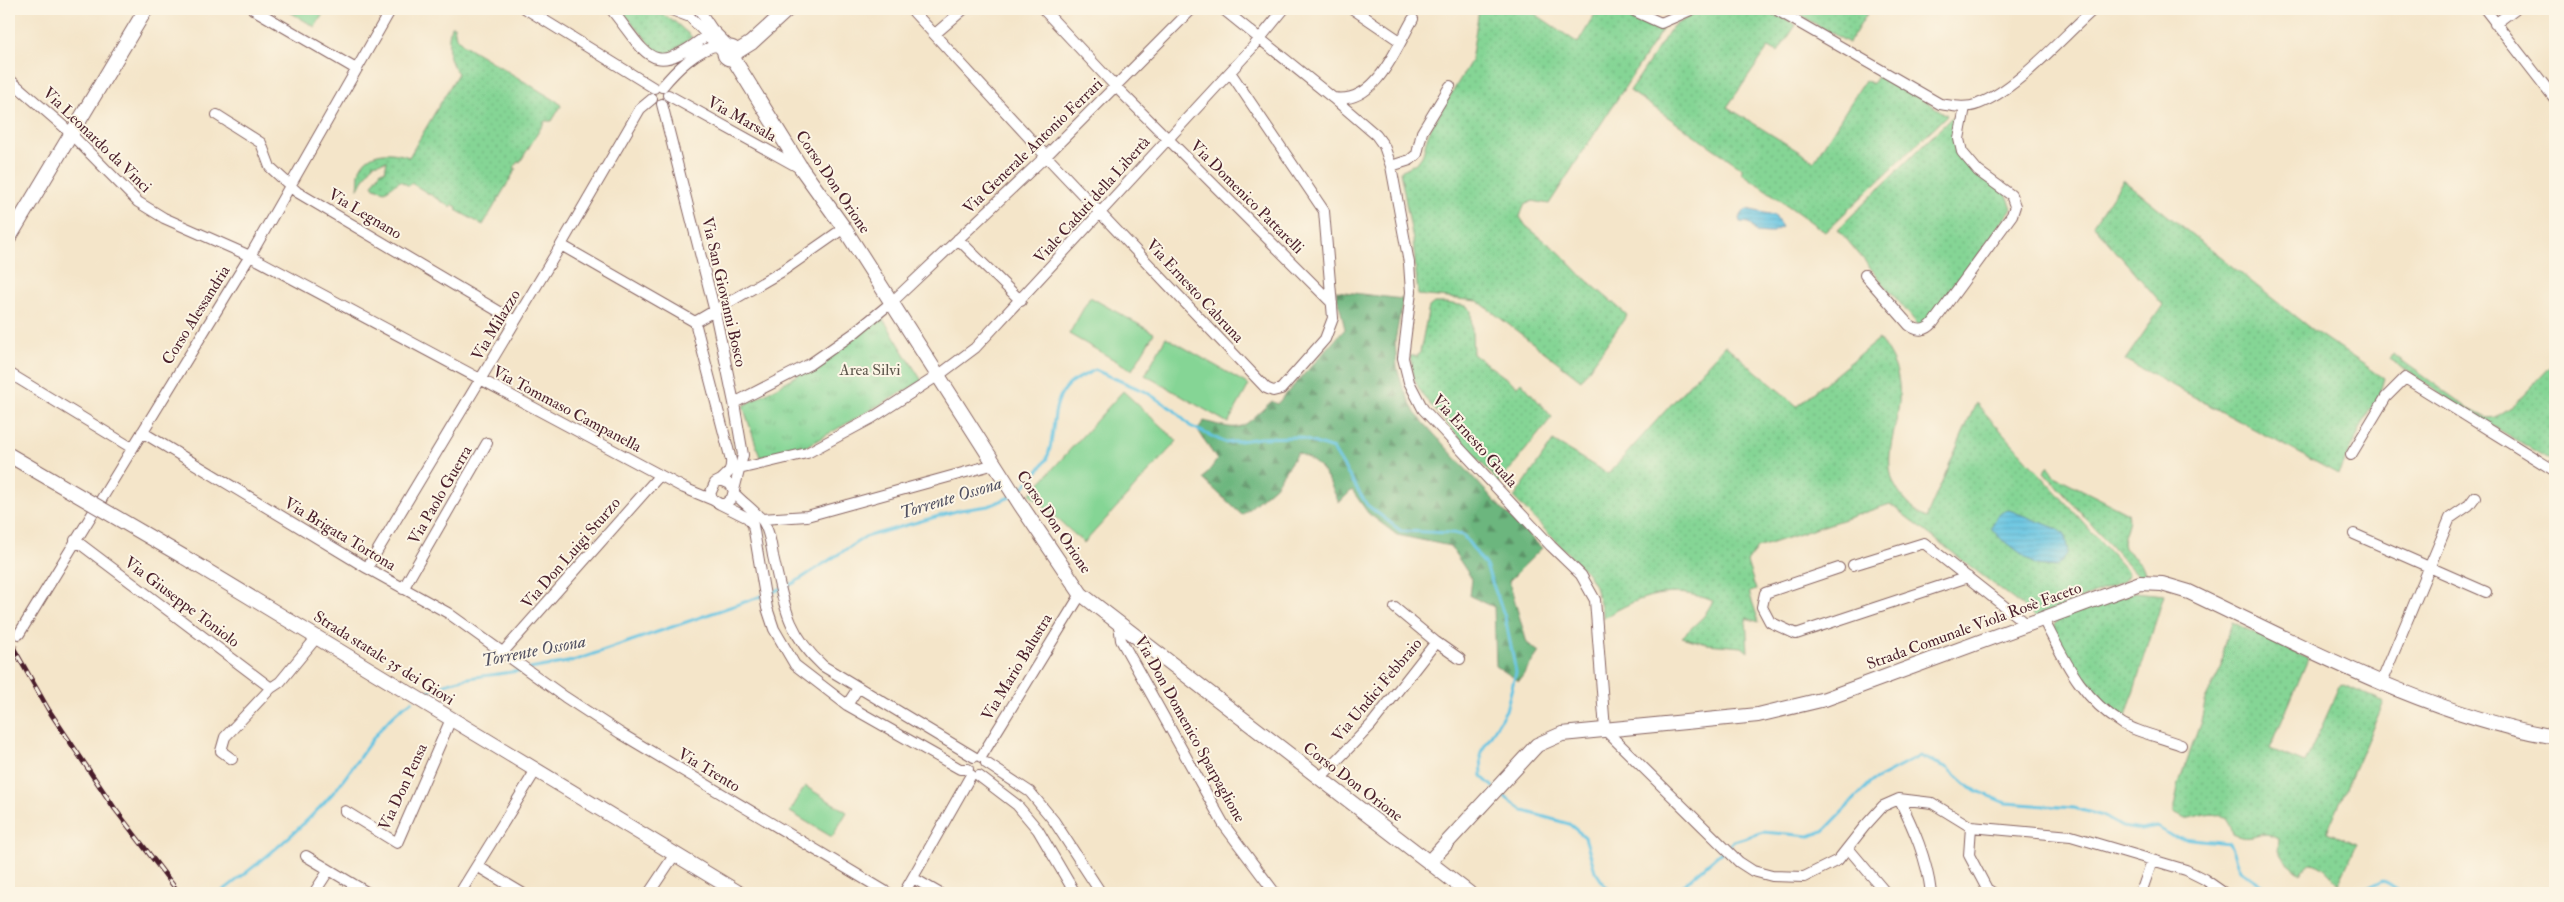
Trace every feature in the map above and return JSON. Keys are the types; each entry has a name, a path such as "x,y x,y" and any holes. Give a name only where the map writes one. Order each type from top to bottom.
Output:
{"street":[{"path":"9,238 146,9"},
{"path":"254,9 356,69"},
{"name":"Corso Alessandria","path":"20,634 75,540 250,256 392,9"},
{"name":"Via Marsala","path":"526,9 661,94 801,168"},
{"path":"610,9 647,54 657,59 667,60 676,57 707,35"},
{"path":"670,9 697,16 700,10"},
{"path":"661,94 685,64 708,47 728,51 752,42 788,9"},
{"name":"Via Ernesto Cabruna","path":"911,9 1046,156 1266,388 1273,391 1281,389 1325,339 1333,318 1332,303"},
{"path":"935,34 964,9"},
{"name":"Via Domenico Pattarelli","path":"1043,9 1168,140 1332,303"},
{"name":"Via Generale Antonio Ferrari","path":"734,403 810,364 854,334 892,302 1046,156 1192,9"},
{"name":"Via Ernesto Guala","path":"1223,9 1333,98 1376,135 1384,146 1391,166 1410,282 1403,358 1409,382 1423,409 1551,546 1581,575 1595,600 1604,730"},
{"name":"Viale Caduti della Libertà","path":"739,468 807,453 872,418 940,375 975,348 1021,301 1100,212 1230,72 1284,9"},
{"path":"1354,9 1400,41"},
{"path":"1630,9 1661,23 1693,9"},
{"path":"1775,9 1940,104 1965,107 1978,104 1999,94 2094,9"},
{"path":"2485,9 2555,98"},
{"path":"2495,24 2515,9"},
{"path":"700,10 728,51"},
{"path":"688,14 707,35 728,51"},
{"path":"1333,98 1346,100 1369,87 1379,78 1413,19"},
{"name":"Corso Don Orione","path":"728,51 801,168 844,228 940,375 1020,504 1081,594 1468,893"},
{"path":"1230,72 1324,211 1332,303"},
{"name":"Via Leonardo da Vinci","path":"9,79 63,126 138,202 164,218 250,256"},
{"path":"1391,166 1410,160 1417,154 1422,132 1450,86"},
{"name":"Via Milazzo","path":"367,568 562,245 640,109 652,99 656,103 661,94"},
{"name":"Via San Giovanni Bosco","path":"661,94 715,312 744,455 734,491"},
{"path":"1865,275 1909,325 1917,329 1924,329 1933,323 2012,215 2015,206 2011,195 1978,171 1962,152 1959,139 1965,107"},
{"name":"Via Legnano","path":"216,115 261,143 270,166 290,187 515,321"},
{"path":"562,245 695,322 715,312 844,228"},
{"path":"958,239 1021,301"},
{"name":"Via Tommaso Campanella","path":"250,256 660,475 748,518 753,525 761,584 767,608 776,634 795,665 847,705 973,774 1022,811 1038,830 1075,893"},
{"name":"Via San Giovanni Bosco","path":"695,322 731,460 732,467 721,480"},
{"path":"9,373 132,448"},
{"path":"2351,454 2386,397 2405,378 2555,471"},
{"name":"Via Brigata Tortona","path":"142,432 367,568 448,613 520,664"},
{"name":"Via Paolo Guerra","path":"403,588 487,443"},
{"name":"Strada statale 35 dei Giovi","path":"9,455 184,557 739,893"},
{"path":"762,519 807,516 995,464"},
{"name":"Via Don Luigi Sturzo","path":"504,651 660,475"},
{"path":"734,491 729,501 717,502 710,494 711,488 721,480 726,481 762,519 768,531 791,624 805,650 823,666 980,759 1030,792 1050,815 1101,893"},
{"path":"2381,683 2450,518 2469,505 2475,497"},
{"path":"2354,534 2486,592"},
{"name":"Via Giuseppe Toniolo","path":"75,540 271,688"},
{"path":"1853,565 1924,543 2028,625"},
{"path":"1839,568 1765,593 1762,607 1770,622 1796,634 1968,577"},
{"name":"Strada Comunale Viola Rosè Faceto","path":"1428,862 1537,745 1562,734 1758,715 1825,699 2140,583 2162,584 2189,592 2381,683 2512,730 2555,737"},
{"name":"Via Mario Balustra","path":"980,759 1081,594"},
{"name":"Via Undici Febbraio","path":"1396,608 1436,642 1460,659"},
{"path":"2043,619 2072,672 2094,703 2125,724 2181,745"},
{"name":"Via Don Domenico Sparpaglione","path":"1119,624 1121,640 1221,819 1275,893"},
{"path":"232,760 221,751 225,738 271,688 280,682 317,637"},
{"name":"Via Undici Febbraio","path":"1320,778 1371,725 1436,642"},
{"name":"Via Trento","path":"520,664 545,683 660,758 888,893"},
{"path":"847,705 858,688"},
{"name":"Via Don Pensa","path":"345,811 397,843 451,719"},
{"path":"918,744 926,728"},
{"path":"1604,730 1739,862 1753,871 1772,876 1804,877 1838,860 1883,806 1898,799 1932,804 1971,826 2071,836 2152,862 2186,870 2204,879 2220,891"},
{"path":"973,774 986,772 980,759"},
{"path":"973,774 968,762 980,759"},
{"path":"460,893 536,770"},
{"path":"904,893 973,774"},
{"path":"1898,799 1916,834 1930,880 1931,893"},
{"path":"1971,826 1969,855 1987,889 1993,893"},
{"path":"1848,848 1886,893"},
{"path":"650,893 675,854"},
{"path":"306,856 367,893"},
{"path":"2138,893 2144,887 2152,862"},
{"path":"477,866 522,893"},
{"path":"314,893 328,870"},
{"path":"913,878 939,893"},
{"path":"2206,893 2220,891"}],"green space":[{"path":"285,9 326,9 315,27"},
{"path":"620,9 653,9 675,22 692,37 667,55 658,53"},
{"path":"1479,9 1528,9 1578,43 1598,9 1620,9 1639,21 1662,30 1549,204 1533,201 1524,205 1520,217 1526,226 1560,253 1582,276 1627,315 1581,380 1478,301 1418,295 1413,240 1400,171 1421,158 1431,128 1471,61"},
{"path":"1701,9 1769,9 1796,25 1778,52 1769,47 1727,107 1814,161 1865,80 1872,84 1880,72 1947,115 1825,232 1742,173 1742,168 1630,91 1672,27"},
{"path":"1789,9 1870,9 1849,43"},
{"path":"451,26 454,26 456,37 464,45 558,102 561,106 552,121 545,121 520,162 518,161 514,168 516,169 483,225 456,210 457,207 453,205 451,207 411,183 409,186 400,181 385,191 374,188 372,185 381,171 385,171 387,161 373,164 358,189 360,169 369,158 382,153 409,157 458,73 454,68 449,51"},
{"path":"1951,118 1960,118 1955,144 2007,195 2012,208 1929,323 1919,326 1838,229"},
{"path":"2123,180 2311,329 2384,378 2378,399 2369,411 2338,474 2125,360 2163,305 2093,225"},
{"path":"1336,291 1403,299 1395,341 1397,367 1402,385 1415,413 1502,509 1542,548 1509,581 1527,643 1539,652 1519,681 1496,666 1494,607 1470,596 1472,579 1450,546 1397,535 1368,513 1352,490 1339,503 1324,472 1306,457 1297,453 1275,486 1242,515 1203,479 1217,460 1198,430 1204,421 1228,427 1242,426 1254,418 1272,401 1277,404 1345,329"},
{"path":"1090,297 1154,333 1132,370 1069,334"},
{"path":"1434,303 1466,306 1471,310 1473,354 1517,386 1521,382 1552,417 1499,483 1422,395 1414,378 1410,356 1418,356 1420,352 1429,307"},
{"name":"Area Silvi","path":"882,317 922,381 805,447 760,457 743,406 812,367"},
{"path":"1166,337 1249,385 1228,423 1145,375"},
{"path":"1879,339 1897,371 1899,384 1899,400 1891,445 1891,473 1896,487 1906,501 1920,515 1926,518 1976,403 2127,571 2128,575 2124,581 2036,617 1890,504 1757,548 1747,562 1756,590 1749,592 1759,622 1746,618 1748,652 1742,647 1707,644 1682,637 1704,616 1713,601 1698,596 1670,593 1644,598 1604,618 1595,586 1587,573 1514,498 1553,441 1608,474 1725,345 1797,406"},
{"path":"2393,354 2469,409 2487,418 2496,417 2514,405 2555,362 2555,463 2443,396 2390,359"},
{"path":"1123,391 1177,441 1084,543 1030,494"},
{"path":"2049,466 2053,475 2128,513 2124,548 2142,565 2145,573 2138,576 2044,472"},
{"path":"2135,592 2164,595 2125,719 2112,713 2092,694 2075,671 2054,634 2055,624 2060,618"},
{"path":"2232,622 2308,659 2270,749 2305,763 2341,684 2384,702 2327,832 2357,844 2338,884 2319,865 2310,863 2301,873 2281,855 2279,839 2267,834 2247,838 2233,834 2225,818 2215,813 2185,819 2174,813 2179,783 2201,721 2206,698 2222,666 2223,648"},
{"path":"805,786 847,812 832,837 790,812"}],"water":[{"path":"1746,209 1774,215 1782,227 1770,233 1756,232 1749,223 1740,222 1739,218"},
{"path":"2009,510 2058,529 2065,535 2068,553 2056,567 2036,565 1998,536 1991,528 2000,514"}],"waterway":[{"name":"Torrente Ossona","path":"1017,492 1033,477 1046,460 1050,451 1056,410 1064,391 1071,383 1095,370 1146,392 1174,410 1190,426 1226,443 1260,438 1297,437 1333,449 1367,505 1401,531 1463,535 1486,566 1505,617 1516,672 1506,710 1481,752 1482,777 1493,787"},
{"name":"Torrente Ossona","path":"768,594 794,583 865,537 960,510 989,506 1010,497"},
{"name":"Torrente Ossona","path":"530,669 573,661 762,596"},
{"name":"Torrente Ossona","path":"422,695 434,688 459,680 524,670"},
{"name":"Torrente Ossona","path":"220,893 293,834 320,808 342,782 378,731 412,701"},
{"path":"1674,893 1734,841 1763,832 1810,836 1825,830 1871,782 1920,756 1948,768 1970,788 2006,803 2074,808 2103,816 2122,827 2141,830 2157,827 2173,837 2229,843 2240,870 2265,887 2297,893"},
{"name":"Torrente Ossona","path":"1498,792 1524,811 1569,824 1585,837 1595,871 1610,893"},
{"path":"2356,893 2383,881 2402,893"}],"tunnel":[{"path":"9,652 19,634"}],"railway":[{"path":"9,640 48,709 115,809 179,893"}]}
